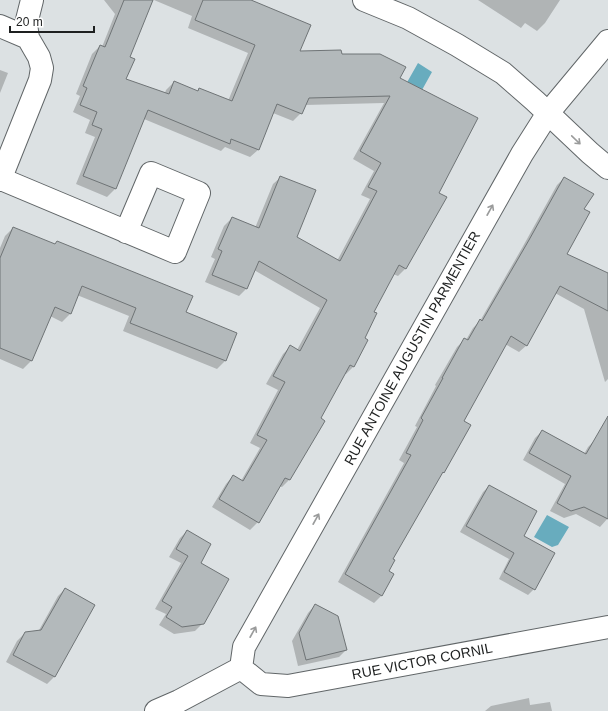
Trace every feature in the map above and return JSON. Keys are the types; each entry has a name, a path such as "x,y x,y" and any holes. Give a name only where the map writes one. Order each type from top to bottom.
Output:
{"street":[{"path":"32,0 28,10 26,24 28,38 39,57 42,68 40,80 0,180 126,232"},
{"path":"364,0 408,18 503,73 608,168"},
{"path":"0,26 28,38"},
{"name":"RUE ANTOINE AUGUSTIN PARMENTIER","path":"241,668 244,647 522,154 548,113 608,41"},
{"name":"RUE VICTOR CORNIL","path":"241,668 261,684 288,686 608,627"},
{"path":"156,711 179,701 241,668"}],"water":[{"path":"418,63 432,72 412,108 397,100"},
{"path":"547,515 569,527 558,545 552,547 534,537"}],"building":[{"path":"124,0 153,0 130,57 135,59 126,79 169,94 174,81 198,91 199,88 232,101 255,45 195,20 203,0 251,0 311,25 300,51 341,50 342,54 380,54 406,67 400,78 478,118 439,193 447,197 406,269 399,265 374,312 377,313 365,338 368,340 354,367 350,365 321,418 325,421 290,480 285,478 259,523 219,499 233,475 243,481 267,440 257,435 285,382 273,376 290,345 300,351 327,300 259,261 247,289 212,275 222,251 218,249 232,217 259,228 280,176 316,190 297,237 340,261 377,191 368,187 381,163 360,151 390,96 309,98 302,114 277,104 259,150 231,139 230,144 148,110 116,189 83,176 102,129 92,125 97,112 80,105 87,88 83,86 100,45 105,47"},
{"path":"564,177 594,194 584,209 590,212 567,254 608,273 608,311 560,286 527,346 511,336 464,421 471,425 393,559 395,560 389,571 394,574 382,596 345,574 411,455 406,453 423,420 421,418 464,338 468,340 480,319 482,321"},
{"path":"13,227 55,244 57,241 193,296 186,312 237,333 226,361 130,323 136,308 82,286 71,314 55,307 32,361 0,348 0,258"},
{"path":"608,416 608,519 584,507 571,511 557,503 571,476 529,453 542,430 586,454"},
{"path":"489,485 537,511 524,536 555,553 535,590 504,572 514,553 466,526"},
{"path":"187,530 211,544 201,563 229,579 204,624 182,627 166,617 172,607 162,601 188,556 176,549"},
{"path":"65,588 95,605 55,677 13,655 25,632 41,630"},
{"path":"315,604 338,616 347,650 306,660 299,633"}]}
